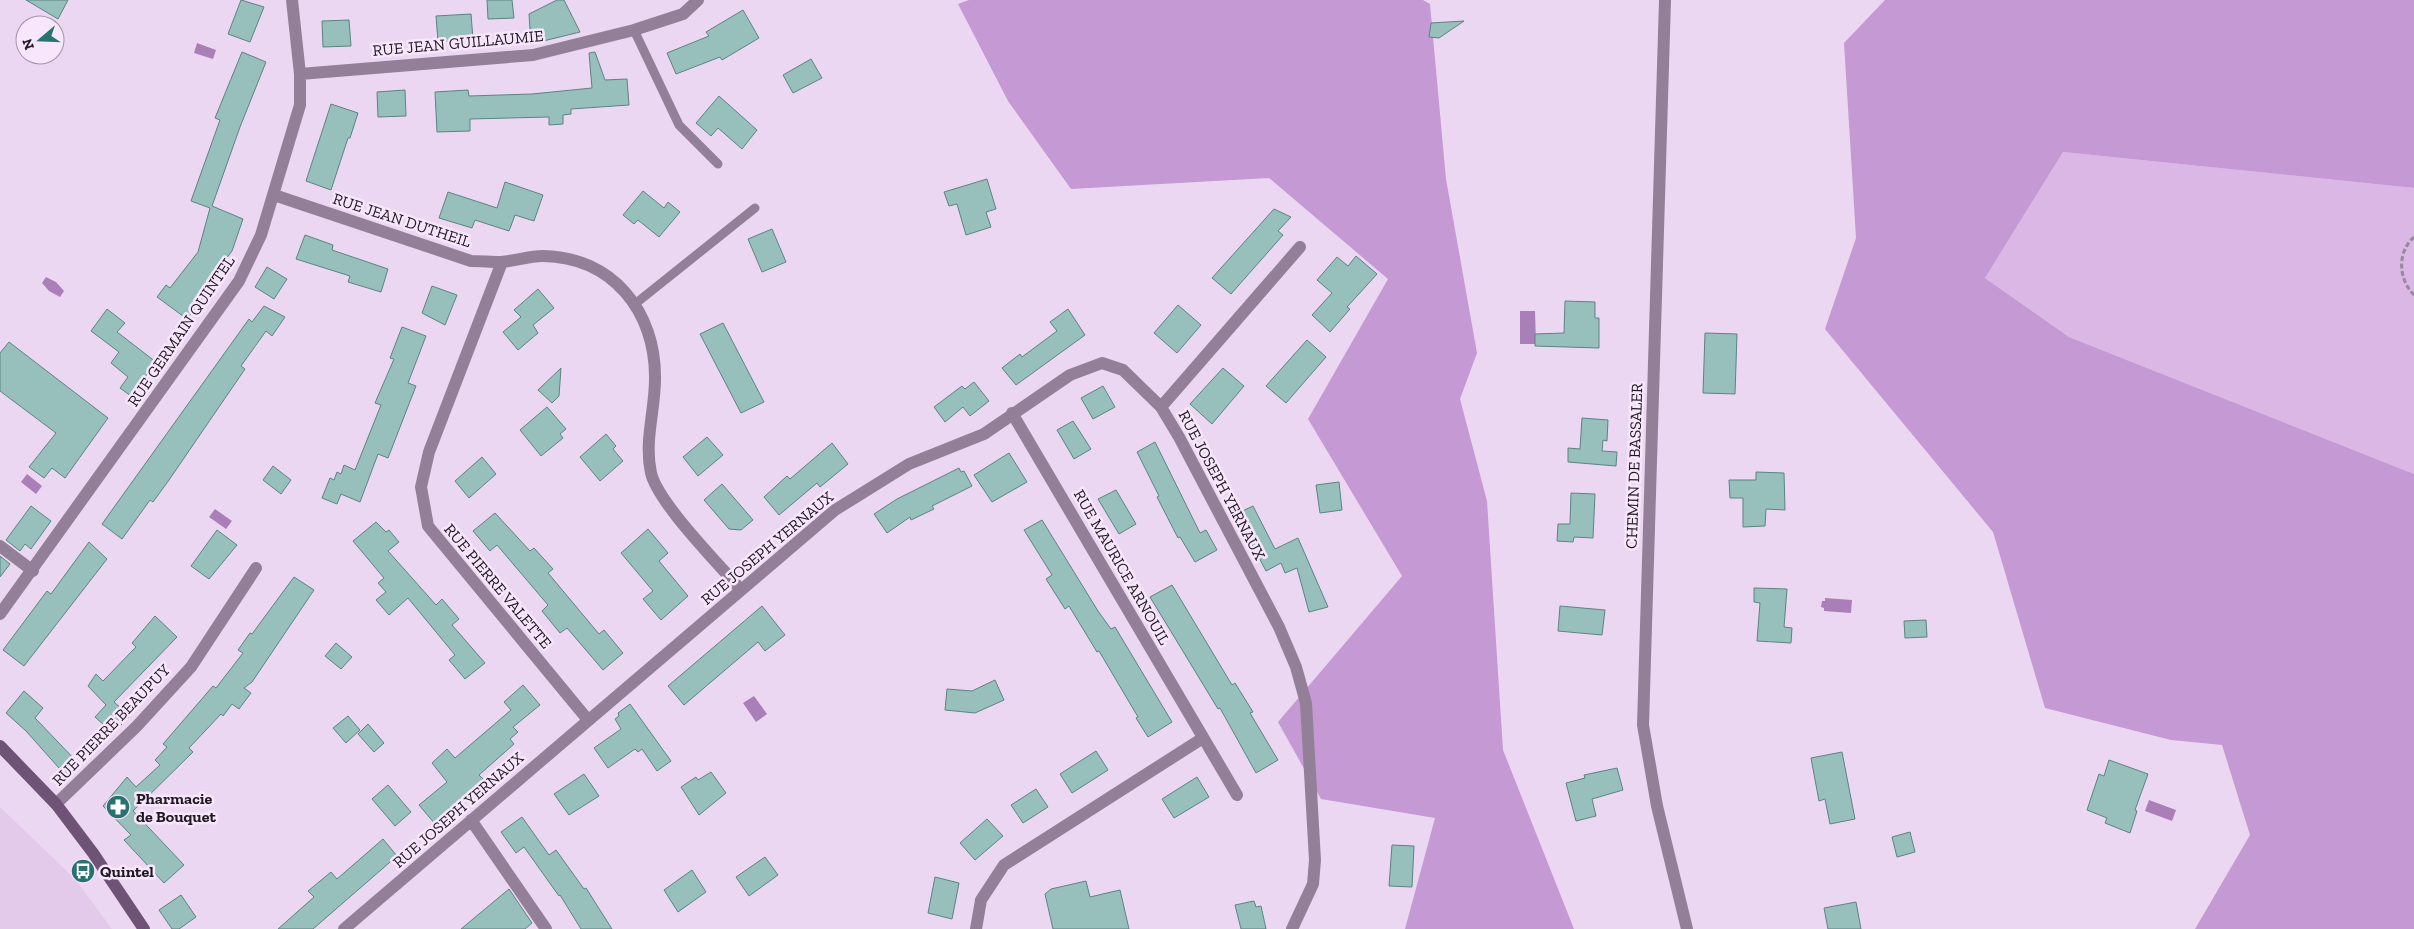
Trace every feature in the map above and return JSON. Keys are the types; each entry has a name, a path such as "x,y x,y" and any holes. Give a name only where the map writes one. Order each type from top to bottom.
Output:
{"main road":[{"path":"0,746 56,804 93,853 144,929"}],"street":[{"name":"RUE GERMAIN QUINTEL","path":"0,614 33,571 239,281 261,235 300,106 300,74 292,0"},
{"name":"RUE JEAN GUILLAUMIE","path":"300,74 533,55 634,30 683,14 698,0"},
{"name":"CHEMIN DE BASSALER","path":"1665,0 1643,724 1657,806 1687,929"},
{"name":"RUE JEAN DUTHEIL","path":"274,195 471,261 502,262 542,256 581,262 608,275 635,304 649,336 655,378 648,448 652,475 664,500 741,590"},
{"path":"1161,407 1300,247"},
{"name":"RUE PIERRE VALETTE","path":"502,262 429,452 421,487 428,526 588,720"},
{"name":"RUE JOSEPH YERNAUX","path":"344,929 834,510 909,464 984,434 1070,375 1102,363 1123,370 1161,407 1179,437 1279,627 1296,667 1306,703 1316,860 1313,884 1292,929"},
{"name":"RUE MAURICE ARNOUIL","path":"1012,413 1237,796"},
{"path":"0,546 33,571"},
{"name":"RUE PIERRE BEAUPUY","path":"56,804 137,726 190,667 256,568"},
{"path":"976,929 981,900 1004,865 1203,738"},
{"path":"471,820 546,929"}],"lane":[{"path":"634,30 679,125 718,164"},
{"path":"635,304 755,208"}],"path":[{"path":"2414,237 2404,248 2402,279 2414,295"}],"shaded area":[{"path":"969,0 1423,0 1430,4 1446,179 1477,353 1460,399 1487,501 1503,750 1574,929 1405,929 1435,818 1321,799 1278,722 1402,576 1308,419 1388,279 1269,178 1071,189 1008,101 958,4"},
{"path":"1885,0 2414,0 2414,188 2063,152 1985,278 2069,337 2414,474 2414,929 2195,929 2250,835 2222,745 2171,740 2045,708 1993,532 1825,329 1856,238 1844,43"},
{"path":"197,43 216,50 213,59 194,53"},
{"path":"2063,152 2414,188 2414,474 2069,337 1985,278"},
{"path":"46,277 56,282 64,291 60,297 49,291 42,283"},
{"path":"1520,311 1535,311 1536,344 1520,344"},
{"path":"27,474 42,486 36,494 21,482"},
{"path":"215,509 232,521 226,529 209,517"},
{"path":"1825,598 1852,600 1851,613 1824,611 1824,608 1821,607 1822,601 1825,601"},
{"path":"754,696 767,714 756,722 743,703"},
{"path":"2149,800 2176,810 2172,821 2145,811"},
{"path":"0,807 75,879 112,929 0,929"}],"building":[{"path":"26,0 68,0 60,15 51,15"},
{"path":"241,0 264,7 250,42 228,34"},
{"path":"487,0 512,0 514,18 488,19"},
{"path":"557,0 564,0 580,32 531,44 529,14"},
{"path":"743,10 759,38 722,60 720,57 676,74 667,53 709,36 706,32"},
{"path":"471,14 473,39 438,42 436,16"},
{"path":"349,20 351,46 323,47 322,21"},
{"path":"1464,21 1439,38 1429,37 1431,23"},
{"path":"242,52 266,62 240,127 212,206 243,219 232,251 204,288 208,291 187,319 157,297 166,285 170,288 198,252 210,208 191,201 220,120 215,118"},
{"path":"595,52 605,80 627,79 629,105 571,109 571,114 563,115 563,124 549,125 549,117 470,119 470,131 437,132 435,92 468,90 469,96 532,94 592,88 589,53"},
{"path":"811,59 822,78 793,93 783,75"},
{"path":"405,90 406,116 378,117 377,92"},
{"path":"719,96 757,130 742,149 718,128 711,136 696,123"},
{"path":"331,104 358,113 331,190 306,181"},
{"path":"987,179 996,209 986,212 991,227 966,235 957,204 949,206 944,192"},
{"path":"505,182 543,195 534,221 515,215 509,231 475,220 472,228 439,218 448,192 497,208"},
{"path":"643,191 664,208 668,202 680,212 659,237 638,220 634,224 623,215"},
{"path":"1274,209 1291,217 1278,231 1283,235 1231,294 1212,278"},
{"path":"772,229 786,262 762,272 748,239"},
{"path":"305,235 333,245 332,250 388,269 381,292 348,282 350,276 296,259"},
{"path":"1356,256 1377,274 1347,307 1350,309 1330,332 1312,315 1332,293 1317,280 1337,257 1348,266"},
{"path":"267,267 287,279 274,299 255,287"},
{"path":"432,286 457,295 445,325 422,313"},
{"path":"538,289 554,308 533,325 538,333 518,350 503,332 521,317 514,310"},
{"path":"1565,301 1595,302 1595,318 1599,318 1599,348 1535,346 1535,334 1564,333"},
{"path":"1178,305 1201,325 1177,353 1154,333"},
{"path":"264,306 285,317 272,336 266,331 241,366 245,369 169,480 153,502 150,500 122,539 102,524 249,319 252,322"},
{"path":"107,309 125,323 117,332 156,362 131,396 120,388 128,377 111,363 119,352 91,331"},
{"path":"1068,309 1085,335 1016,385 1002,368 1020,354 1022,357 1057,331 1050,322"},
{"path":"723,323 764,402 741,413 700,334"},
{"path":"402,327 426,336 408,383 416,386 388,458 378,454 360,502 341,494 337,504 322,498 330,478 334,480 337,472 341,474 344,465 355,470 381,405 375,403 394,359 390,358"},
{"path":"1705,333 1737,334 1735,394 1703,393"},
{"path":"1307,340 1326,357 1286,403 1266,386"},
{"path":"9,342 108,418 65,478 52,468 44,478 29,467 56,433 0,391 0,353"},
{"path":"561,368 559,396 552,403 538,390"},
{"path":"1223,368 1244,386 1212,424 1190,404"},
{"path":"974,382 989,401 970,416 963,407 945,422 934,407 962,386 965,389"},
{"path":"1103,386 1115,407 1093,419 1081,398"},
{"path":"547,407 566,429 560,434 563,438 541,456 520,430"},
{"path":"1582,418 1608,420 1607,441 1603,440 1602,451 1617,452 1616,466 1568,462 1568,448 1580,449"},
{"path":"1073,421 1091,449 1074,459 1057,430"},
{"path":"606,434 616,446 613,449 623,461 600,481 580,457"},
{"path":"707,437 723,455 698,476 683,457"},
{"path":"1155,442 1200,533 1206,530 1217,550 1195,562 1180,537 1178,538 1137,452"},
{"path":"832,443 848,464 820,487 817,483 779,515 764,497 787,476 790,479"},
{"path":"1009,453 1027,482 992,502 974,475"},
{"path":"482,457 496,474 469,498 455,481"},
{"path":"273,466 291,480 281,494 263,480"},
{"path":"959,468 961,472 964,471 972,486 932,506 934,509 911,520 910,517 887,533 874,514 897,499"},
{"path":"1756,472 1784,473 1785,510 1766,509 1765,526 1743,527 1743,498 1730,498 1729,480 1756,480"},
{"path":"1339,482 1342,510 1320,513 1316,485"},
{"path":"722,484 753,520 741,530 729,529 704,500"},
{"path":"1116,490 1136,524 1119,534 1098,499"},
{"path":"1571,493 1595,494 1593,538 1574,537 1573,542 1557,541 1558,524 1570,524"},
{"path":"31,506 51,521 31,549 25,544 20,551 6,540"},
{"path":"1253,506 1275,549 1298,538 1328,607 1309,612 1297,568 1285,573 1281,563 1266,571 1236,514"},
{"path":"495,513 530,551 534,548 553,569 548,573 599,634 604,630 623,653 603,670 567,628 560,633 542,611 548,605 497,545 490,551 473,531"},
{"path":"1042,520 1098,611 1111,629 1115,627 1172,722 1148,737 1099,651 1097,652 1069,606 1065,609 1046,579 1052,575 1024,530"},
{"path":"376,522 386,532 389,530 399,542 388,551 436,605 442,599 459,619 452,625 485,663 465,679 449,660 455,655 408,598 389,615 376,600 386,592 378,583 384,578 353,541"},
{"path":"648,529 668,553 659,561 688,596 661,620 643,599 653,591 621,553"},
{"path":"217,530 237,545 209,579 191,566"},
{"path":"89,542 107,559 24,666 3,650 47,591 51,594"},
{"path":"0,556 10,564 0,577"},
{"path":"294,577 314,590 252,682 244,688 251,693 239,709 232,704 223,716 221,714 189,748 193,752 133,811 184,865 164,883 124,840 131,835 103,806 127,777 136,787 160,765 155,760 167,747 163,744 213,686 216,688 243,653 238,650"},
{"path":"1172,585 1232,685 1235,683 1253,712 1250,713 1278,760 1256,773 1220,708 1218,709 1150,597"},
{"path":"1754,588 1787,589 1784,627 1792,628 1791,643 1757,641 1760,603 1754,602"},
{"path":"762,606 785,635 765,651 758,642 684,705 668,686"},
{"path":"1560,606 1605,610 1602,635 1558,631"},
{"path":"155,616 177,637 114,702 130,716 113,733 95,717 106,705 88,686 96,674 103,681 136,647 132,643"},
{"path":"1926,620 1927,637 1905,638 1904,621"},
{"path":"336,643 352,657 341,669 325,656"},
{"path":"995,680 1004,700 975,713 945,710 947,689 972,691"},
{"path":"523,685 540,705 513,727 518,732 510,739 514,744 479,775 485,781 435,824 419,805 447,782 432,763 447,749 455,758 511,710 504,702"},
{"path":"24,691 43,708 35,718 80,765 67,777 26,731 6,713"},
{"path":"630,704 671,761 657,771 642,749 638,752 635,749 608,768 594,748 621,729 615,719 619,716 618,713"},
{"path":"348,716 360,730 346,743 333,728"},
{"path":"368,724 384,743 374,752 358,734"},
{"path":"1096,751 1108,770 1072,793 1060,774"},
{"path":"1842,752 1855,819 1830,824 1825,799 1819,801 1811,758"},
{"path":"2109,760 2148,774 2135,810 2137,811 2130,833 2105,823 2107,818 2087,810 2099,774 2104,776"},
{"path":"1617,768 1623,790 1592,799 1596,816 1576,821 1566,783 1585,778 1584,775"},
{"path":"711,772 726,793 699,815 681,787 696,777 698,780"},
{"path":"584,774 599,796 569,815 554,794"},
{"path":"1197,777 1209,797 1174,818 1162,799"},
{"path":"388,785 411,812 395,826 372,799"},
{"path":"1036,789 1048,807 1023,823 1011,805"},
{"path":"522,817 549,855 556,850 584,889 586,888 612,929 581,929 560,895 524,847 516,853 501,832"},
{"path":"987,819 1003,836 975,860 960,843"},
{"path":"1910,832 1915,852 1897,857 1892,837"},
{"path":"383,839 397,856 313,929 278,929 314,897 308,891 331,872 337,879"},
{"path":"1392,845 1414,846 1412,887 1389,886"},
{"path":"765,857 778,875 749,896 736,877"},
{"path":"692,870 706,892 678,912 664,890"},
{"path":"935,877 959,883 952,919 928,913"},
{"path":"1086,881 1090,897 1120,890 1129,929 1053,929 1045,894 1051,889"},
{"path":"509,889 532,923 525,929 461,929"},
{"path":"181,895 196,917 179,929 172,929 159,910"},
{"path":"1254,901 1256,907 1261,906 1266,929 1241,929 1235,905"},
{"path":"1856,902 1861,929 1828,929 1824,908"}],"place":[{"name":"Pharmacie de Bouquet","path":"118,807"},
{"name":"Quintel","path":"83,871"}]}
